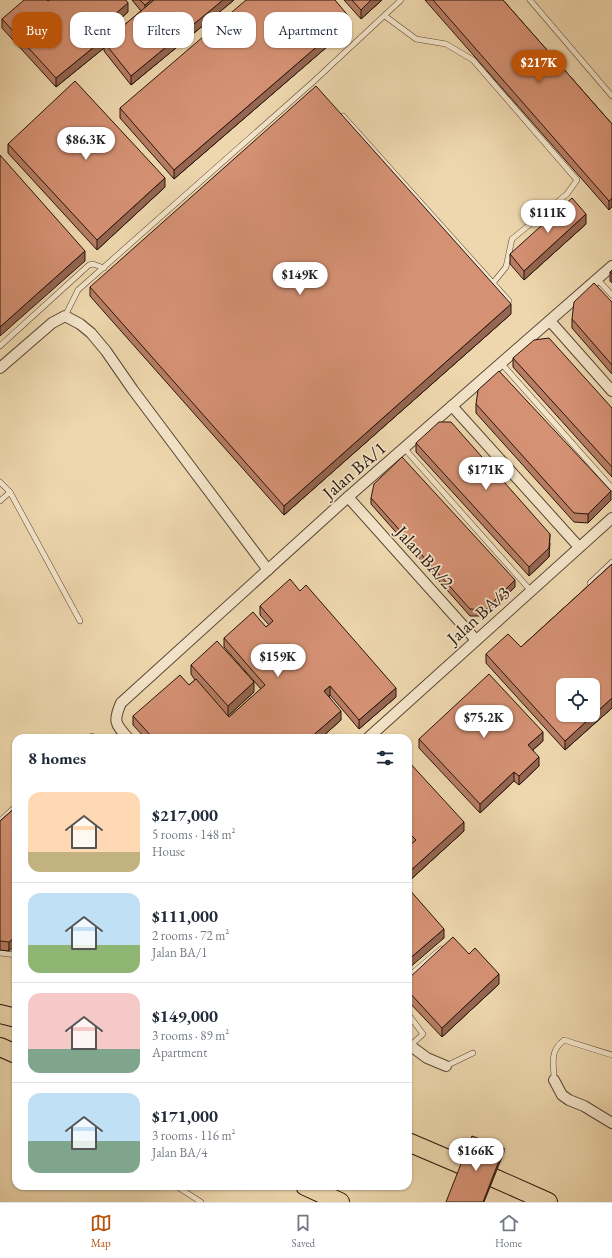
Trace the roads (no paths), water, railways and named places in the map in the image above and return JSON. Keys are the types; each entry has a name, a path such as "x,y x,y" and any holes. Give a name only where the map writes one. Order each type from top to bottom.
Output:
{"highway":[{"path":"0,1014 12,1017"},
{"path":"412,1144 462,1165"},
{"path":"494,1178 548,1202"},
{"path":"312,1190 329,1199"}],"street":[{"name":"Jalan BA/1","path":"124,734 118,727 116,715 121,703 348,497 612,266"},
{"path":"0,368 52,323 65,316 80,324 91,333 101,345 268,570"},
{"path":"550,321 612,391"},
{"path":"452,406 579,547"},
{"name":"Jalan BA/2","path":"348,497 476,640"},
{"name":"Jalan BA/3","path":"372,734 612,518"},
{"path":"412,1047 427,1058 446,1066"},
{"path":"554,1080 562,1095 612,1123"}],"lane":[{"path":"65,316 78,290 313,82 402,0"},
{"path":"530,0 612,96"},
{"path":"385,16 416,39 446,44 473,60 577,180 567,194 512,239 506,267 493,283"},
{"path":"313,82 318,88"},
{"path":"340,112 509,301"},
{"path":"0,346 89,265 93,264 104,268"},
{"path":"597,279 612,296"},
{"path":"501,364 612,488"},
{"path":"404,448 531,591"},
{"path":"0,482 10,492 80,621"},
{"path":"0,502 10,492"},
{"path":"590,583 612,562"},
{"path":"0,821 12,810"},
{"path":"412,974 445,945"},
{"path":"0,953 12,954"},
{"path":"412,1019 423,1034 412,1043"},
{"path":"554,1080 554,1052 557,1045 564,1040 612,1055"},
{"path":"446,1066 473,1054"},
{"path":"182,1190 201,1202"}]}
